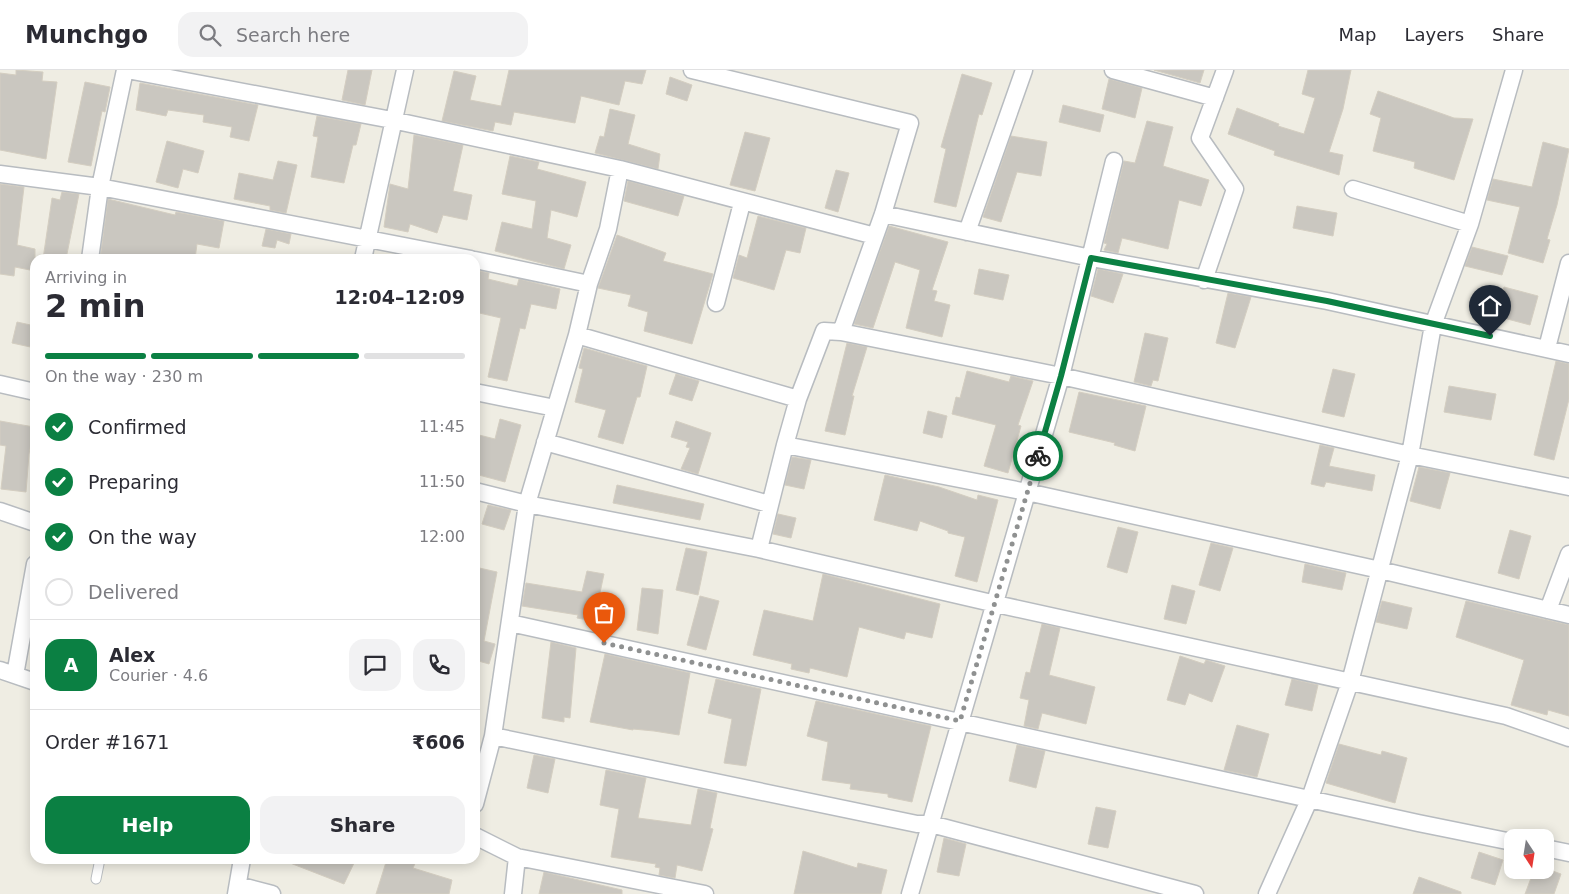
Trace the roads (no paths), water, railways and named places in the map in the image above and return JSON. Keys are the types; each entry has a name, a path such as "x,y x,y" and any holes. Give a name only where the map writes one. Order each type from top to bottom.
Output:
{"street":[{"path":"91,254 100,187 126,70 392,120 620,169 742,203 875,236"},
{"path":"365,254 404,70"},
{"path":"692,70 736,75 910,123 883,214 841,332"},
{"path":"967,232 1024,70"},
{"path":"1113,70 1215,98"},
{"path":"1204,280 1235,189 1200,138 1225,70"},
{"path":"1267,894 1310,798 1350,682 1410,455 1433,325 1470,224 1514,70"},
{"path":"910,894 1061,376 1114,161"},
{"path":"480,785 493,736 527,504 577,335 589,284 608,229 620,169"},
{"path":"0,174 100,187 369,237 448,254"},
{"path":"1353,189 1470,224"},
{"path":"716,303 742,203"},
{"path":"883,214 1091,258 1327,301 1569,354"},
{"path":"480,261 589,284"},
{"path":"1546,348 1569,263"},
{"path":"759,549 769,504 798,399 824,330 1061,376 1410,455 1569,487"},
{"path":"577,335 798,399"},
{"path":"0,384 30,391"},
{"path":"480,393 555,408"},
{"path":"545,442 769,504"},
{"path":"785,445 1027,492 1380,570 1569,615"},
{"path":"480,492 527,504 759,549 996,604 1506,716 1569,738"},
{"path":"0,511 30,521"},
{"path":"1548,610 1569,554"},
{"path":"30,584 8,672 30,680"},
{"path":"510,623 1310,798 1418,824 1504,840"},
{"path":"493,736 917,824 931,824 1195,894"},
{"path":"480,838 517,857 705,894"},
{"path":"1554,850 1569,852"},
{"path":"513,894 517,857"},
{"path":"241,864 237,890 272,894"}],"lane":[{"path":"96,879 99,864"}]}
